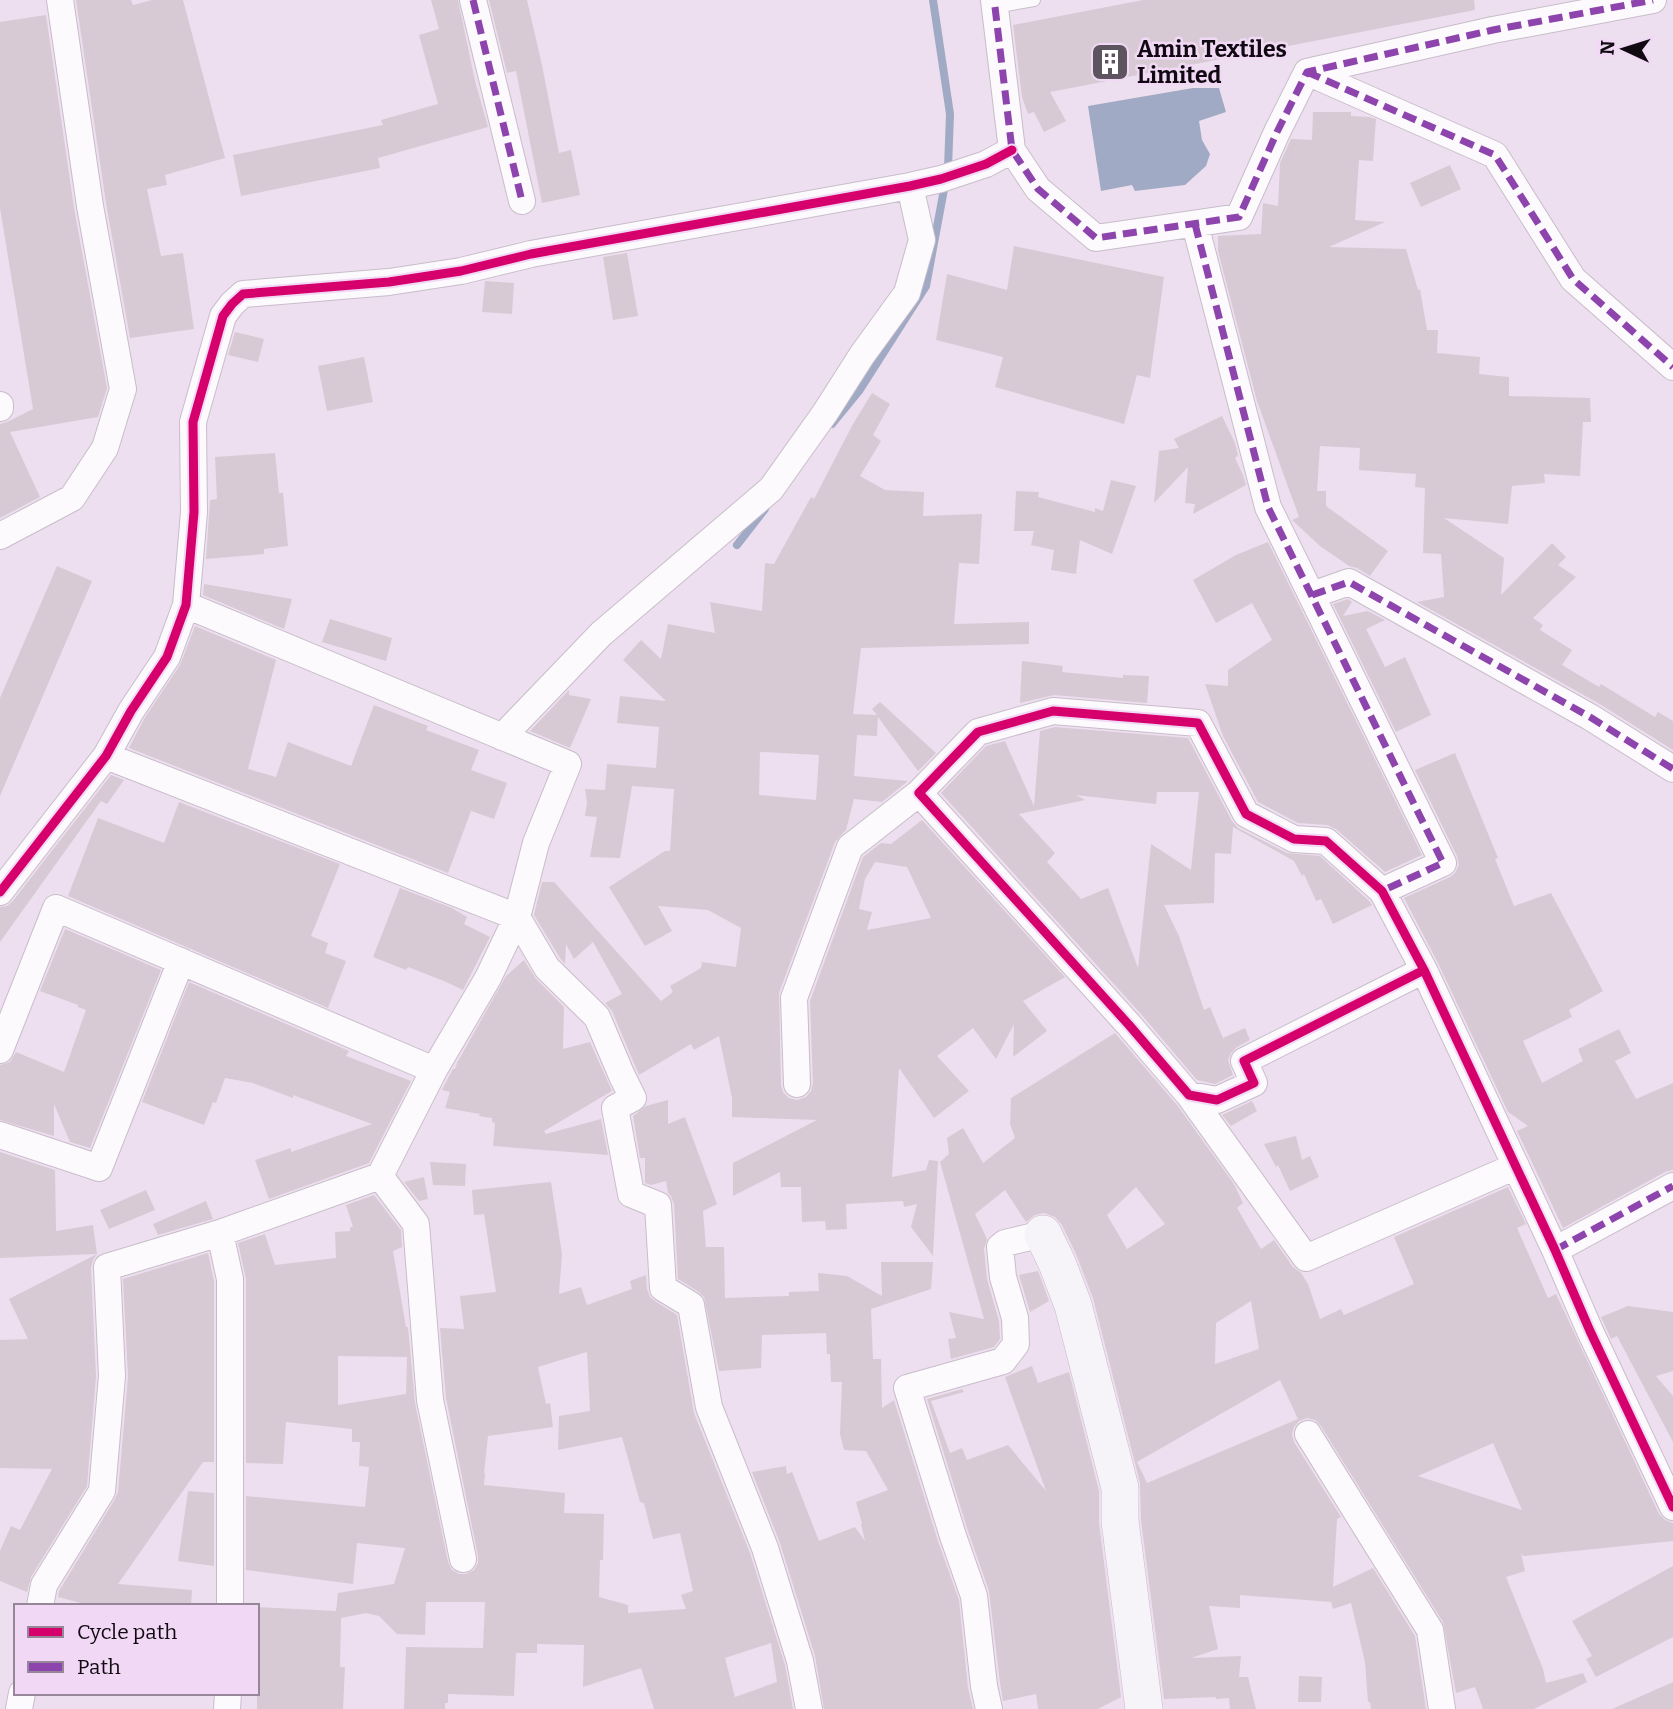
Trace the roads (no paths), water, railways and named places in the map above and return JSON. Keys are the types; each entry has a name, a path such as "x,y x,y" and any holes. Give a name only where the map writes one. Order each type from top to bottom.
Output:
{"street":[{"path":"0,536 72,498 105,449 123,389 90,206 60,0"},
{"path":"473,0 522,201"},
{"path":"1307,72 1493,30 1653,0"},
{"path":"995,3 1012,150 1038,189 1096,238 1239,217 1307,72"},
{"path":"1307,72 1495,155 1573,279 1673,367"},
{"path":"0,892 106,756 131,711 167,657 186,605 194,512 193,422 223,316 243,294 389,282 461,271 531,254 910,186 986,164 1012,150"},
{"path":"502,737 601,635 771,489 906,293 922,240 910,186"},
{"path":"1195,224 1268,508 1443,863 1382,891"},
{"path":"1311,596 1349,582 1590,717 1673,769"},
{"path":"40,1604 44,1585 102,1491 113,1376 107,1267 220,1233 380,1176 435,1070 488,978 517,917 536,843 568,764 186,605"},
{"path":"797,1084 794,998 850,847 919,793 978,732 1053,711 1198,723 1245,814 1294,839 1326,841 1382,891 1424,970 1673,1507"},
{"path":"106,756 517,917 547,968 597,1017 633,1098 615,1108 631,1194 658,1205 663,1288 691,1305 709,1407 765,1548 800,1661 809,1709"},
{"path":"919,793 1189,1095 1306,1258 1516,1166"},
{"path":"0,1050 56,908 435,1070"},
{"path":"0,1135 99,1168 181,961"},
{"path":"1189,1095 1217,1100 1254,1083 1244,1061 1424,970"},
{"path":"380,1176 416,1224 430,1400 463,1559"},
{"path":"1555,1250 1673,1186"},
{"path":"220,1233 230,1279 230,1604"},
{"path":"989,1709 974,1596 907,1388 1003,1361 1016,1344 1015,1318 1003,1277 1000,1247 1005,1243 1043,1234 1058,1263 1073,1305 1121,1488 1120,1521 1144,1709"},
{"path":"1308,1434 1430,1630 1442,1709"}],"lane":[{"path":"995,3 1034,0"}],"water":[{"path":"1193,88 1219,88 1226,112 1199,121 1202,140 1210,154 1206,166 1185,185 1135,191 1132,185 1101,191 1088,106"}],"waterway":[{"path":"832,424 859,391 926,286 948,168 950,114 933,0"},
{"path":"737,545 765,509"}],"place":[{"name":"Amin Textiles Limited","path":"1110,62"}]}
